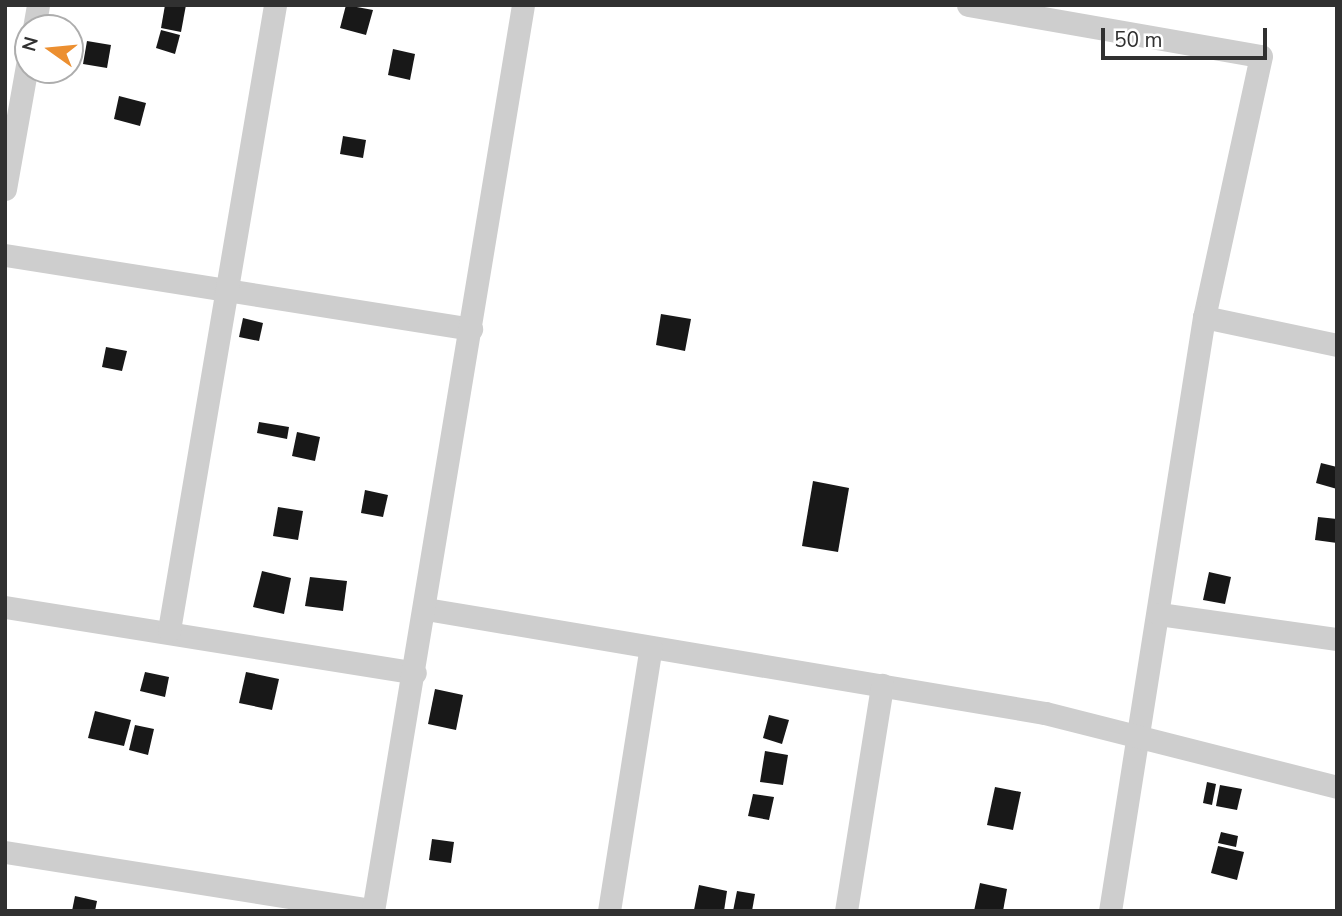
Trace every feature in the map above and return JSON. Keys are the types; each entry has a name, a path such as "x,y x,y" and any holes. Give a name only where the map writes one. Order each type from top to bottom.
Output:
{"street":[{"path":"169,630 275,5"},
{"path":"5,852 373,911 426,609 523,5"},
{"path":"968,5 1261,56 1204,317 1110,911"},
{"path":"5,189 24,84"},
{"path":"5,255 471,329"},
{"path":"1204,317 1337,345"},
{"path":"5,607 169,630 415,673"},
{"path":"426,609 1045,713 1337,787"},
{"path":"1159,614 1337,639"},
{"path":"610,911 652,647"},
{"path":"846,911 882,685"}],"building":[{"path":"165,5 186,5 181,32 161,28"},
{"path":"346,5 373,10 366,35 340,28"},
{"path":"161,30 180,35 175,54 156,48"},
{"path":"87,41 111,45 107,68 84,64"},
{"path":"393,49 415,54 410,80 388,75"},
{"path":"119,96 146,103 140,126 114,119"},
{"path":"343,136 366,140 363,158 340,154"},
{"path":"661,314 691,319 685,351 656,345"},
{"path":"243,318 263,323 259,341 239,337"},
{"path":"106,347 127,351 122,371 102,367"},
{"path":"259,422 289,427 287,439 257,433"},
{"path":"297,432 320,437 315,461 292,456"},
{"path":"1321,463 1337,467 1337,489 1316,483"},
{"path":"813,481 849,488 838,552 802,546"},
{"path":"365,490 388,495 383,517 361,513"},
{"path":"278,507 303,511 298,540 273,536"},
{"path":"1318,517 1337,519 1337,543 1315,540"},
{"path":"262,571 291,578 284,614 253,607"},
{"path":"1209,572 1231,577 1225,604 1203,600"},
{"path":"310,577 347,581 343,611 305,606"},
{"path":"145,672 169,677 165,697 140,691"},
{"path":"246,672 279,679 272,710 239,703"},
{"path":"435,689 463,695 456,730 428,724"},
{"path":"95,711 131,720 124,746 88,738"},
{"path":"769,715 789,720 782,744 763,738"},
{"path":"135,725 154,729 148,755 129,750"},
{"path":"765,751 788,755 783,785 760,782"},
{"path":"1207,782 1216,784 1212,805 1203,803"},
{"path":"1220,785 1242,789 1237,810 1216,806"},
{"path":"995,787 1021,792 1013,830 987,825"},
{"path":"753,794 774,797 769,820 748,816"},
{"path":"1221,832 1238,836 1236,847 1218,843"},
{"path":"432,839 454,842 451,863 429,860"},
{"path":"1218,846 1244,852 1237,880 1211,873"},
{"path":"980,883 1007,889 1003,911 974,911"},
{"path":"699,885 727,891 724,911 694,910"},
{"path":"737,891 755,894 752,911 733,911"},
{"path":"75,896 97,901 95,911 72,911"}]}
